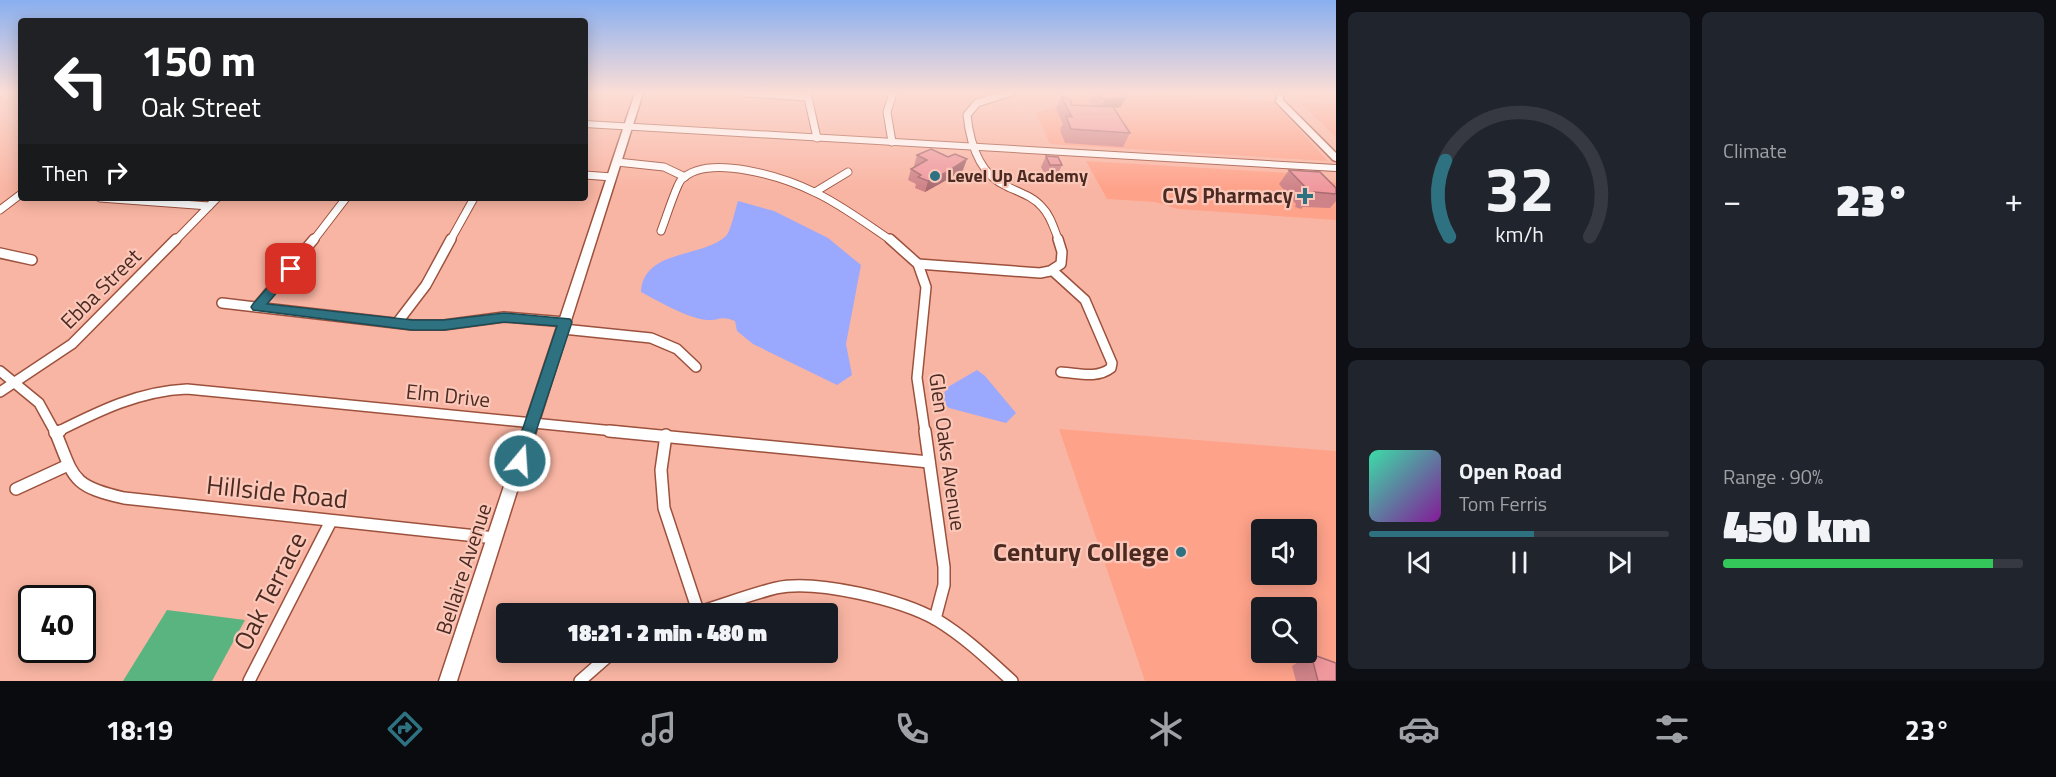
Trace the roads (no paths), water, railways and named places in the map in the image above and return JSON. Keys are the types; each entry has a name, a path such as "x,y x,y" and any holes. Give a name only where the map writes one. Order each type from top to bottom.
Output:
{"main road":[{"path":"596,125 1336,168"}],"street":[{"path":"814,125 817,138"},
{"path":"889,125 892,142"},
{"path":"661,231 678,184 685,177 705,169 732,168 769,176 814,192 891,240 918,264 1032,273 1053,271 1062,262 1063,251 1045,210 1035,200 990,177 981,166 969,125"},
{"path":"1302,125 1336,158"},
{"path":"1313,125 1336,148"},
{"name":"Bellaire Avenue","path":"448,681 629,127"},
{"path":"617,162 664,167 685,177"},
{"path":"814,192 848,172"},
{"path":"588,175 612,177"},
{"path":"0,210 18,196"},
{"path":"141,201 209,206"},
{"name":"Ebba Street","path":"0,392 72,344 214,201"},
{"path":"257,307 291,269 344,201"},
{"path":"397,323 426,285 472,201"},
{"path":"0,253 32,260"},
{"name":"Glen Oaks Avenue","path":"918,264 926,287 917,378 944,567 944,585 935,619"},
{"path":"1053,271 1085,300 1112,363 1102,374 1061,372"},
{"path":"222,303 397,323 444,325 504,317 564,325 651,338 678,349 696,367"},
{"path":"0,371 44,408 55,433"},
{"name":"Elm Drive","path":"55,433 134,397 175,389 929,462"},
{"name":"Hillside Road","path":"55,433 66,466 82,484 108,495 495,538"},
{"path":"666,435 661,471 664,508 692,603"},
{"path":"16,489 66,466"},
{"name":"Oak Terrace","path":"249,681 331,521"},
{"path":"726,603 777,588 809,586 838,589 887,602 935,619 964,638 1012,681"},
{"path":"580,681 600,663"}],"water":[{"path":"738,201 774,211 828,238 861,265 846,344 852,375 837,385 753,344 737,331 735,321 723,318 699,319 641,292 644,278 652,268 663,261 716,243 726,236"},
{"path":"977,370 985,376 1016,413 1006,423 949,408 940,400 948,387"}],"place":[{"name":"Level Up Academy","path":"935,176"},
{"name":"CVS Pharmacy","path":"1305,196"},
{"name":"Century College","path":"1181,552"}]}
